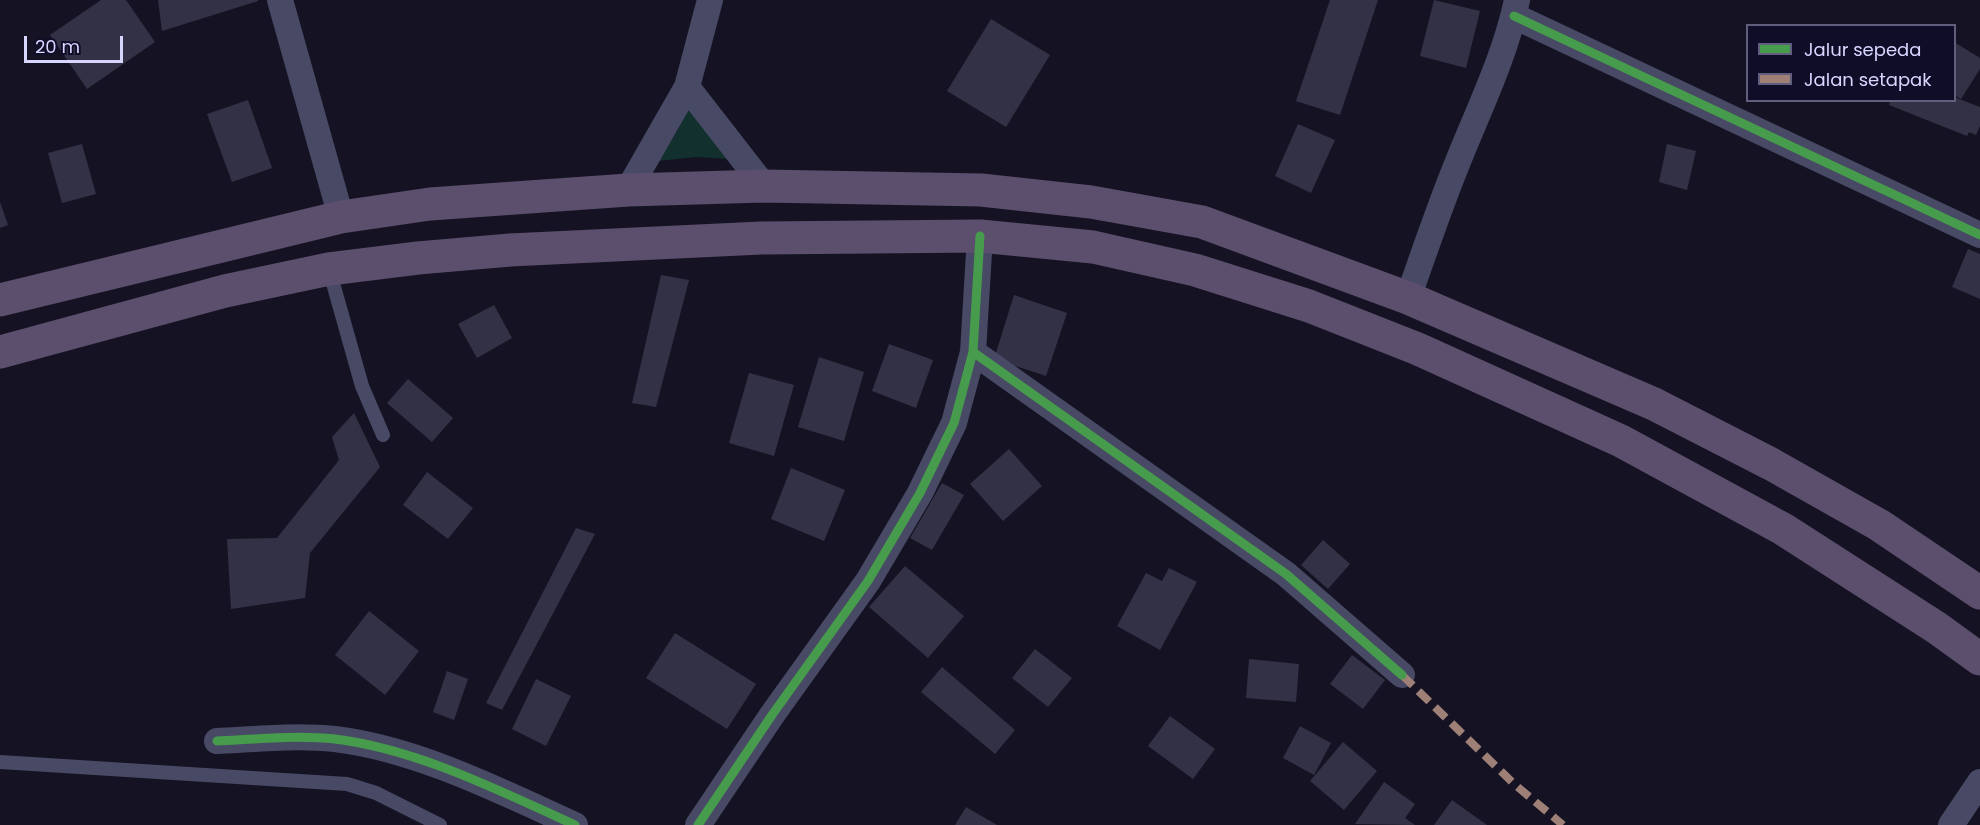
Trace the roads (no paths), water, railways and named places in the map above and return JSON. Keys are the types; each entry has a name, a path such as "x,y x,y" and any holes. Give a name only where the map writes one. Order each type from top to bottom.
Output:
{"highway":[{"path":"0,300 341,217 430,204 627,190 764,186 981,190 1091,202 1202,222 1408,298 1654,404 1771,464 1879,525 1980,593"},
{"path":"0,352 225,291 329,269 510,250 761,238 980,236 1093,248 1195,270 1309,306 1418,349 1621,441 1773,524 1927,622 1980,659"},
{"path":"214,249 225,291"}],"street":[{"path":"280,0 341,217"},
{"path":"627,190 687,87 710,0"},
{"path":"1408,298 1515,8 1980,235"},
{"path":"687,87 764,186"},
{"path":"698,825 772,715 868,581 920,493 954,423 973,352 980,236"},
{"path":"973,352 1286,574 1402,675"},
{"path":"216,741 275,737 334,739 389,749 425,761 575,825"},
{"path":"1951,825 1980,782"}],"lane":[{"path":"329,269 362,386 383,435"},
{"path":"0,762 347,784 376,793 440,825"}]}
